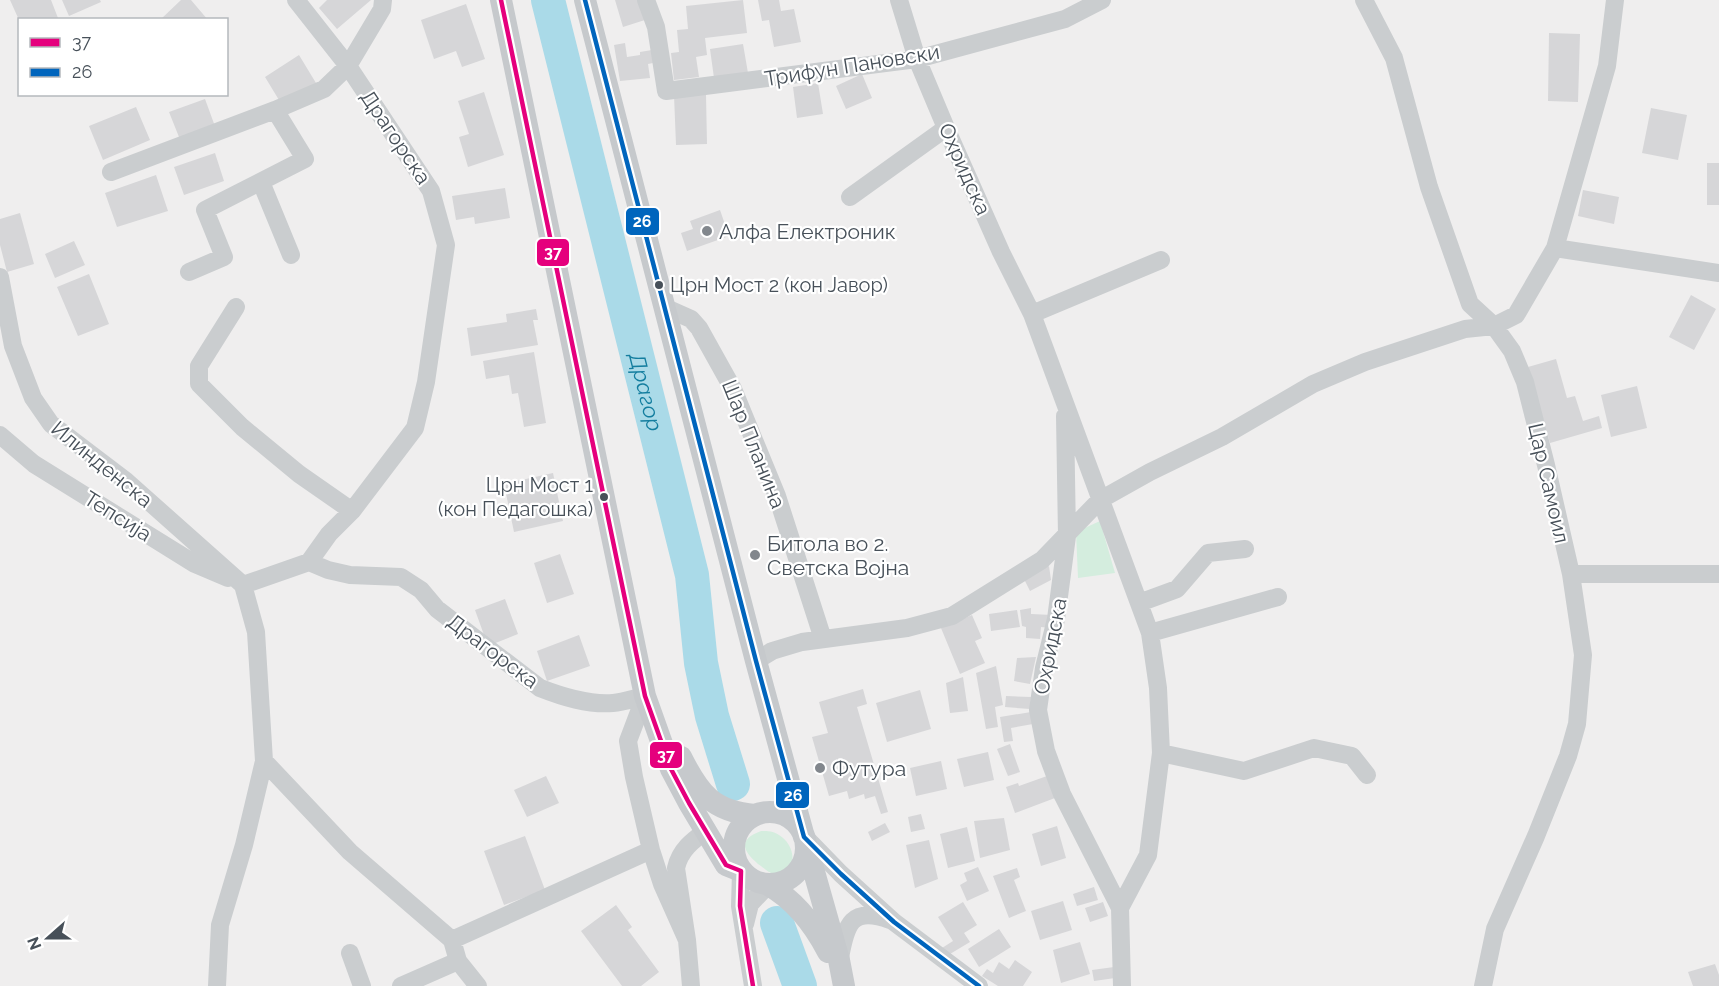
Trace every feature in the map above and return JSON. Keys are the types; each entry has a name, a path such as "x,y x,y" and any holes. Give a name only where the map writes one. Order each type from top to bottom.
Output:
{"main road":[{"path":"501,0 645,696 671,770 707,830 734,868 758,883 768,885 780,892 816,928 842,986"},
{"path":"585,0 756,661 839,960 842,986"},
{"path":"645,696 665,723 685,766 702,792 718,805 734,813 755,815"},
{"path":"734,868 736,861 733,850 734,840 746,821 766,812 779,813 790,818 799,826 806,842 805,859 800,870 786,881 768,885"}],"street":[{"path":"296,0 348,66"},
{"name":"Драгорска","path":"111,172 275,110 324,88 348,66 382,9 383,0"},
{"name":"Трифун Пановски","path":"646,0 656,27 666,91 917,59 1065,19 1102,0"},
{"name":"Охридска","path":"899,0 917,59 946,128 1001,252 1032,314 1150,633 1158,688 1161,753 1148,855 1120,908"},
{"name":"Цар Самоил","path":"1364,0 1394,58 1429,187 1470,304 1494,326 1512,351 1525,382 1571,574 1583,655 1577,724 1568,756 1495,929 1483,986"},
{"path":"756,661 772,651 823,639 907,628 952,616 1042,560 1100,500 1150,472 1222,437 1313,384 1365,362 1465,329 1494,326 1516,315 1555,248 1607,66 1615,0"},
{"name":"Драгорска","path":"348,66 431,191 446,245 426,382 415,428 352,511 329,534 309,562 328,570 350,575 401,577 421,590 437,609 540,688 560,696 587,702 613,703 645,696"},
{"path":"189,272 224,257 206,210 305,159 275,110"},
{"path":"850,197 946,128"},
{"path":"261,182 291,255"},
{"path":"1555,248 1719,273"},
{"path":"1032,314 1161,260"},
{"name":"Илинденска","path":"0,277 13,346 33,398 51,424 126,481 243,585"},
{"path":"236,307 199,366 199,384 242,428 299,474 352,511"},
{"name":"Шар Планина","path":"664,307 691,319 699,328 733,388 777,496 823,639"},
{"name":"Охридска","path":"1064,403 1067,536 1056,620 1044,668 1038,710 1046,751 1062,794 1120,908 1122,986"},
{"name":"Тепсија","path":"0,435 44,471 195,564 243,585"},
{"path":"1139,603 1177,590 1208,553 1245,549"},
{"path":"218,986 220,925 264,761 256,632 243,585 309,562"},
{"path":"1571,574 1719,574"},
{"path":"1150,633 1278,597"},
{"path":"645,696 628,741 641,812 651,850 662,884 687,940"},
{"path":"1161,753 1244,771 1314,748 1352,756 1366,775"},
{"path":"264,761 350,852 452,940 458,961 478,986"},
{"path":"691,986 687,940 676,868 678,857 685,848 707,830"},
{"path":"806,842 894,922 979,986"},
{"path":"452,940 651,850"},
{"path":"734,868 753,986"},
{"path":"744,932 750,904 768,885"},
{"path":"839,960 845,930 853,919 865,915 877,915 894,922"},
{"path":"350,953 362,986"},
{"path":"401,986 458,961"}],"green space":[{"path":"1100,521 1115,573 1078,578 1076,532"},
{"path":"761,831 777,834 790,847 792,861 784,872 774,874 770,872 758,864 746,850 748,838"}],"building":[{"path":"10,0 51,0 58,18 18,18"},
{"path":"62,0 100,0 101,2 69,16"},
{"path":"181,0 191,0 206,18 162,18"},
{"path":"327,0 371,0 337,29 319,8"},
{"path":"615,0 642,0 648,19 623,27"},
{"path":"743,0 747,33 705,38 707,55 696,57 699,77 674,80 671,53 679,52 677,30 688,29 686,6"},
{"path":"758,0 779,0 781,11 794,9 801,42 774,47 769,20 762,21"},
{"path":"466,4 485,59 462,67 456,51 434,59 421,20"},
{"path":"1549,33 1580,34 1578,102 1548,101"},
{"path":"625,43 627,57 652,50 653,63 648,64 650,78 620,81 614,45"},
{"path":"743,44 748,73 714,78 710,49"},
{"path":"299,55 316,83 282,105 265,77"},
{"path":"862,74 872,98 846,109 836,86"},
{"path":"818,83 823,114 797,118 793,87"},
{"path":"484,92 504,155 468,167 459,137 469,134 458,101"},
{"path":"674,95 706,95 707,144 676,145"},
{"path":"205,99 216,129 181,142 169,112"},
{"path":"136,107 150,140 103,160 89,126"},
{"path":"1651,108 1687,115 1678,160 1642,153"},
{"path":"215,153 224,181 184,195 174,167"},
{"path":"1707,163 1719,163 1719,205 1707,205"},
{"path":"156,175 168,211 117,227 105,193"},
{"path":"505,188 510,218 475,224 474,217 456,220 452,196"},
{"path":"1583,190 1619,197 1614,224 1578,216"},
{"name":"Алфа Електроник","path":"720,210 729,236 687,251 681,233 693,229 690,221"},
{"path":"20,213 34,264 7,272 0,245 0,219"},
{"path":"74,241 85,265 55,278 45,254"},
{"path":"89,274 109,324 78,336 57,287"},
{"path":"1691,295 1716,309 1694,350 1669,337"},
{"path":"536,309 538,320 533,320 538,345 471,356 467,328 507,322 506,314"},
{"path":"534,352 546,423 524,427 518,393 512,394 509,375 486,379 483,361"},
{"path":"1556,359 1567,398 1575,396 1583,421 1599,416 1602,428 1550,443 1528,367"},
{"path":"1637,386 1647,428 1611,437 1601,395"},
{"path":"553,473 563,521 514,532 504,484"},
{"path":"560,554 574,594 547,603 534,563"},
{"path":"1049,566 1051,580 1030,591 1024,579"},
{"path":"505,599 518,634 488,646 475,610"},
{"path":"1031,608 1031,614 1052,615 1051,628 1041,627 1040,639 1026,638 1026,627 1022,626 1020,610"},
{"path":"1017,610 1020,627 991,631 989,614"},
{"path":"972,615 982,638 975,641 985,663 960,674 941,628"},
{"path":"579,635 590,666 547,681 537,651"},
{"path":"1036,657 1030,684 1014,681 1017,658"},
{"path":"996,666 1003,705 995,707 998,727 986,729 976,673"},
{"path":"963,677 968,711 950,713 946,683"},
{"path":"863,689 867,704 857,707 888,812 881,814 875,796 865,799 864,794 849,799 847,791 829,796 812,737 828,733 819,702"},
{"path":"920,690 931,729 887,742 876,703"},
{"path":"1006,696 1031,697 1030,709 1005,707"},
{"path":"1031,712 1033,724 1011,728 1013,741 1004,742 1000,717"},
{"path":"1010,744 1020,772 1008,776 997,749"},
{"path":"988,752 994,780 964,787 957,759"},
{"path":"941,761 947,789 916,796 910,768"},
{"path":"546,776 559,803 527,817 514,790"},
{"path":"1047,776 1055,798 1015,813 1006,787 1018,783 1019,786"},
{"path":"921,814 925,829 911,832 908,817"},
{"path":"1004,818 1010,850 980,858 974,821"},
{"path":"885,823 890,832 872,841 868,832"},
{"path":"1057,826 1066,858 1041,866 1032,834"},
{"path":"967,827 975,861 948,868 940,834"},
{"path":"525,836 545,890 504,905 484,851"},
{"path":"929,840 938,879 915,888 906,845"},
{"path":"978,867 989,891 967,901 960,885 967,881 964,873"},
{"path":"1017,868 1020,877 1014,880 1026,911 1009,918 993,876"},
{"path":"1094,887 1098,900 1077,906 1073,894"},
{"path":"1063,901 1072,930 1040,940 1031,911"},
{"path":"963,902 977,925 964,933 970,942 950,954 942,948 953,941 938,917"},
{"path":"1103,902 1108,916 1090,922 1085,908"},
{"path":"616,905 632,927 628,930 659,972 641,986 622,986 581,931"},
{"path":"999,929 1011,947 979,967 968,949"},
{"path":"1080,942 1090,974 1061,983 1053,950"},
{"path":"1015,960 1032,972 1023,986 998,986 982,976 987,969 993,973 999,962 1009,969"},
{"path":"1715,964 1719,975 1719,986 1693,986 1688,972"},
{"path":"1114,967 1115,978 1094,981 1092,970"}],"waterway":[{"name":"Драгор","path":"548,0 692,575 701,663 712,716 733,784"},
{"name":"Драгор","path":"777,923 800,986"}],"transit line":[{"name":"37","path":"501,0 645,696 671,769 689,803 726,865 741,871 740,906 753,986"},
{"name":"26","path":"585,0 756,661 804,837 894,922 979,986"}],"place":[{"name":"Алфа Електроник","path":"707,231"},
{"name":"Црн Мост 2 (кон Јавор)","path":"659,285"},
{"name":"Црн Мост 1 (кон Педагошка)","path":"604,497"},
{"name":"Битола во 2. Светска Војна","path":"755,555"},
{"name":"Футура","path":"820,768"}]}
